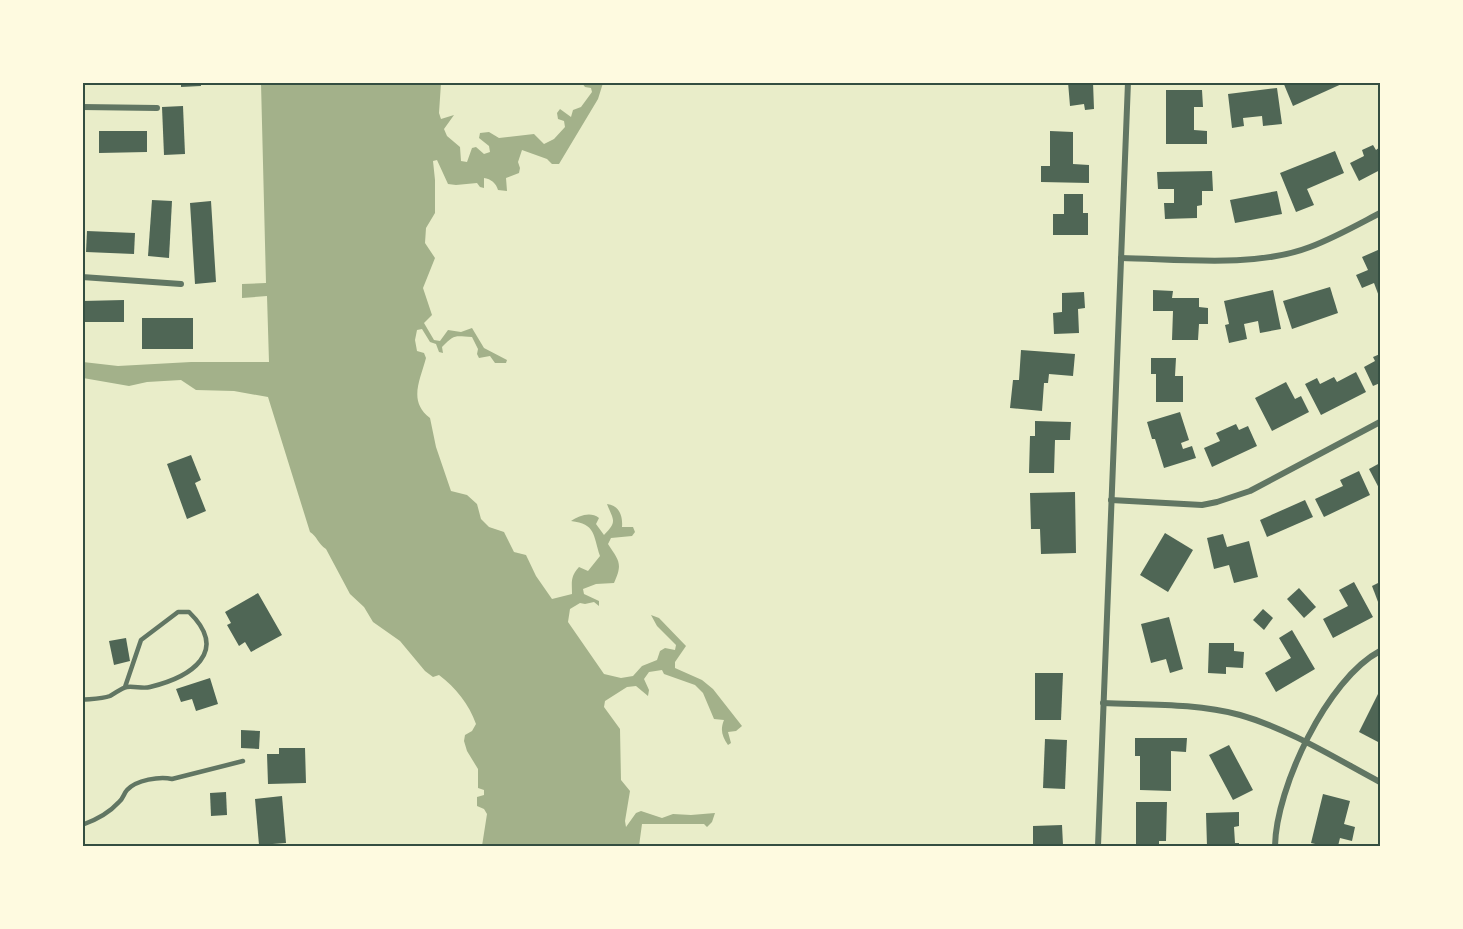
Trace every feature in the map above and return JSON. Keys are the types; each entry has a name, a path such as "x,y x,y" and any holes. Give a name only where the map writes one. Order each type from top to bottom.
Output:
{"street":[{"path":"1098,846 1128,82"},
{"path":"82,107 156,108"},
{"path":"1121,258 1239,260 1272,256 1308,248 1380,213"},
{"path":"82,277 181,284"},
{"path":"1111,500 1202,504 1217,502 1250,491 1380,422"},
{"path":"1275,846 1279,810 1305,743 1340,688 1353,672 1380,651"},
{"path":"1103,704 1207,708 1238,714 1274,726 1380,782"}],"lane":[{"path":"82,700 109,696 125,687 149,687 178,677 195,666 205,655 207,647 203,632 189,612 178,612 141,640 125,687"},
{"path":"82,825 102,816 120,801 128,789 149,779 162,776 172,779 243,761"}],"shaded area":[{"path":"261,83 441,83 439,113 441,119 454,115 444,129 447,136 460,147 461,161 467,162 472,148 476,147 484,154 490,152 489,146 479,138 480,133 489,132 499,138 534,134 544,144 554,139 565,127 564,121 558,119 557,113 560,109 571,117 573,110 581,107 592,92 591,88 585,87 582,83 603,83 598,99 559,164 552,164 547,159 522,150 518,162 519,173 506,178 507,191 498,190 493,182 484,178 484,188 477,183 448,184 437,160 433,161 435,213 426,228 425,243 435,258 423,288 432,315 424,323 434,340 440,341 448,330 461,332 472,328 484,348 507,360 506,363 495,363 490,356 479,358 478,349 472,337 452,338 442,347 443,353 439,352 436,344 430,342 422,329 417,330 415,340 417,351 424,353 426,358 417,398 419,405 430,418 436,447 451,491 467,495 477,504 481,519 489,527 504,532 514,552 526,555 536,576 552,599 572,594 572,580 576,571 579,567 588,571 600,556 589,528 571,521 585,515 596,516 599,518 596,524 604,535 613,523 607,504 615,506 619,512 622,527 633,527 635,532 632,536 611,538 608,544 619,566 614,583 596,584 583,589 584,594 599,601 599,606 594,602 580,603 570,609 568,622 604,674 621,678 633,676 642,666 657,660 660,651 665,648 675,650 676,645 657,626 651,615 659,618 686,646 675,662 675,668 702,680 713,689 742,726 736,731 728,732 731,743 728,745 722,733 724,720 714,719 703,693 695,685 664,674 662,670 649,672 644,679 649,690 648,696 636,686 627,687 605,701 604,707 620,729 621,780 630,791 626,827 636,813 641,811 662,818 673,814 715,813 712,822 707,827 704,824 642,824 639,846 482,846 487,814 484,809 477,806 477,797 484,795 484,790 478,788 478,769 464,741 465,735 472,731 476,724 473,717 466,703 451,685 439,675 433,677 425,671 400,641 373,622 364,607 350,594 326,549 310,532 268,397 234,391 196,390 181,380 147,382 129,386 83,378 83,362 118,366 191,362 269,362 267,296 242,298 242,284 266,283"}],"building":[{"path":"181,82 201,82 201,86 181,87"},
{"path":"1068,82 1093,82 1094,109 1085,110 1084,104 1070,106"},
{"path":"1283,82 1346,82 1293,106"},
{"path":"1277,88 1282,124 1263,126 1262,116 1243,118 1244,126 1232,128 1228,94"},
{"path":"1166,90 1202,90 1203,107 1194,107 1194,130 1207,131 1207,144 1166,144"},
{"path":"183,106 185,154 164,155 162,107"},
{"path":"99,131 147,131 147,152 99,153"},
{"path":"1050,131 1073,132 1073,164 1089,165 1089,183 1041,182 1041,166 1050,166"},
{"path":"1373,145 1376,150 1380,147 1380,170 1359,181 1350,163 1364,156 1362,150"},
{"path":"1335,151 1344,173 1307,189 1314,205 1296,212 1280,173"},
{"path":"1212,171 1213,191 1202,191 1202,205 1197,206 1197,218 1165,219 1164,203 1174,203 1174,189 1158,189 1157,172"},
{"path":"1277,191 1282,214 1235,223 1230,200"},
{"path":"1064,194 1083,194 1083,213 1088,213 1088,235 1053,235 1053,214 1064,214"},
{"path":"152,200 172,201 169,258 148,256"},
{"path":"211,201 216,282 195,284 190,203"},
{"path":"87,231 135,233 134,254 86,252"},
{"path":"1378,250 1380,299 1374,283 1362,288 1356,275 1368,270 1362,257"},
{"path":"1330,287 1338,313 1292,329 1283,301"},
{"path":"1153,290 1173,291 1172,298 1199,298 1199,307 1208,308 1208,324 1199,324 1198,340 1172,340 1173,311 1153,311"},
{"path":"1273,290 1281,329 1260,333 1258,321 1244,324 1247,339 1229,343 1225,325 1229,324 1224,301"},
{"path":"1084,292 1085,308 1078,309 1079,333 1054,334 1053,313 1062,312 1062,293"},
{"path":"124,300 124,322 82,322 82,301"},
{"path":"142,318 193,318 193,349 142,349"},
{"path":"1021,350 1075,354 1073,376 1049,374 1048,383 1044,383 1042,411 1010,408 1013,380 1019,380"},
{"path":"1380,354 1380,383 1373,386 1364,367 1375,361 1373,357"},
{"path":"1151,358 1176,358 1175,376 1183,376 1183,402 1156,402 1156,374 1151,374"},
{"path":"1356,372 1366,392 1321,415 1305,384 1317,378 1320,384 1334,377 1337,382"},
{"path":"1286,382 1295,399 1301,396 1309,412 1272,431 1255,398"},
{"path":"1180,412 1189,440 1181,443 1183,449 1192,446 1196,458 1164,468 1147,422"},
{"path":"1035,421 1071,422 1070,440 1055,440 1054,473 1029,473 1030,436 1035,436"},
{"path":"1236,424 1239,430 1248,426 1257,446 1212,467 1204,448 1220,441 1216,433"},
{"path":"191,455 201,480 195,483 206,511 187,519 167,464"},
{"path":"1380,463 1380,490 1369,469"},
{"path":"1359,471 1370,495 1324,517 1315,499 1343,486 1340,480"},
{"path":"1075,492 1076,553 1041,554 1040,529 1031,529 1030,493"},
{"path":"1305,500 1313,517 1267,537 1260,520"},
{"path":"1165,533 1193,550 1168,592 1140,575"},
{"path":"1223,534 1227,547 1249,541 1258,577 1234,583 1229,565 1214,569 1207,538"},
{"path":"1354,582 1373,617 1333,638 1323,619 1348,606 1339,590"},
{"path":"1380,582 1380,607 1372,586"},
{"path":"1299,588 1316,607 1304,618 1287,599"},
{"path":"258,593 282,635 251,652 245,642 239,646 227,625 231,623 225,612"},
{"path":"1263,609 1273,618 1264,630 1253,620"},
{"path":"1169,617 1183,669 1170,673 1166,659 1151,663 1141,624"},
{"path":"1292,630 1315,669 1276,692 1265,673 1291,658 1279,638"},
{"path":"126,638 130,661 114,665 109,641"},
{"path":"1209,643 1234,643 1234,651 1244,652 1243,668 1226,667 1226,674 1208,673"},
{"path":"1035,673 1063,673 1061,720 1035,720"},
{"path":"210,678 218,704 196,711 192,699 181,702 176,689"},
{"path":"1380,690 1380,743 1359,732"},
{"path":"241,730 260,731 259,749 241,748"},
{"path":"1135,738 1187,738 1186,752 1171,751 1171,791 1140,790 1140,756 1135,756"},
{"path":"1045,739 1067,740 1065,789 1043,788"},
{"path":"1229,745 1253,790 1233,800 1209,755"},
{"path":"279,748 305,748 306,783 268,784 267,754 279,754"},
{"path":"226,792 227,815 211,816 210,793"},
{"path":"1323,794 1350,801 1344,824 1355,827 1352,841 1340,838 1338,846 1311,843"},
{"path":"282,796 286,843 259,845 255,799"},
{"path":"1136,802 1167,802 1166,841 1159,841 1159,846 1136,846"},
{"path":"1239,812 1239,826 1234,827 1235,843 1239,843 1239,846 1207,846 1206,813"},
{"path":"1062,825 1063,845 1033,846 1033,826"}]}
